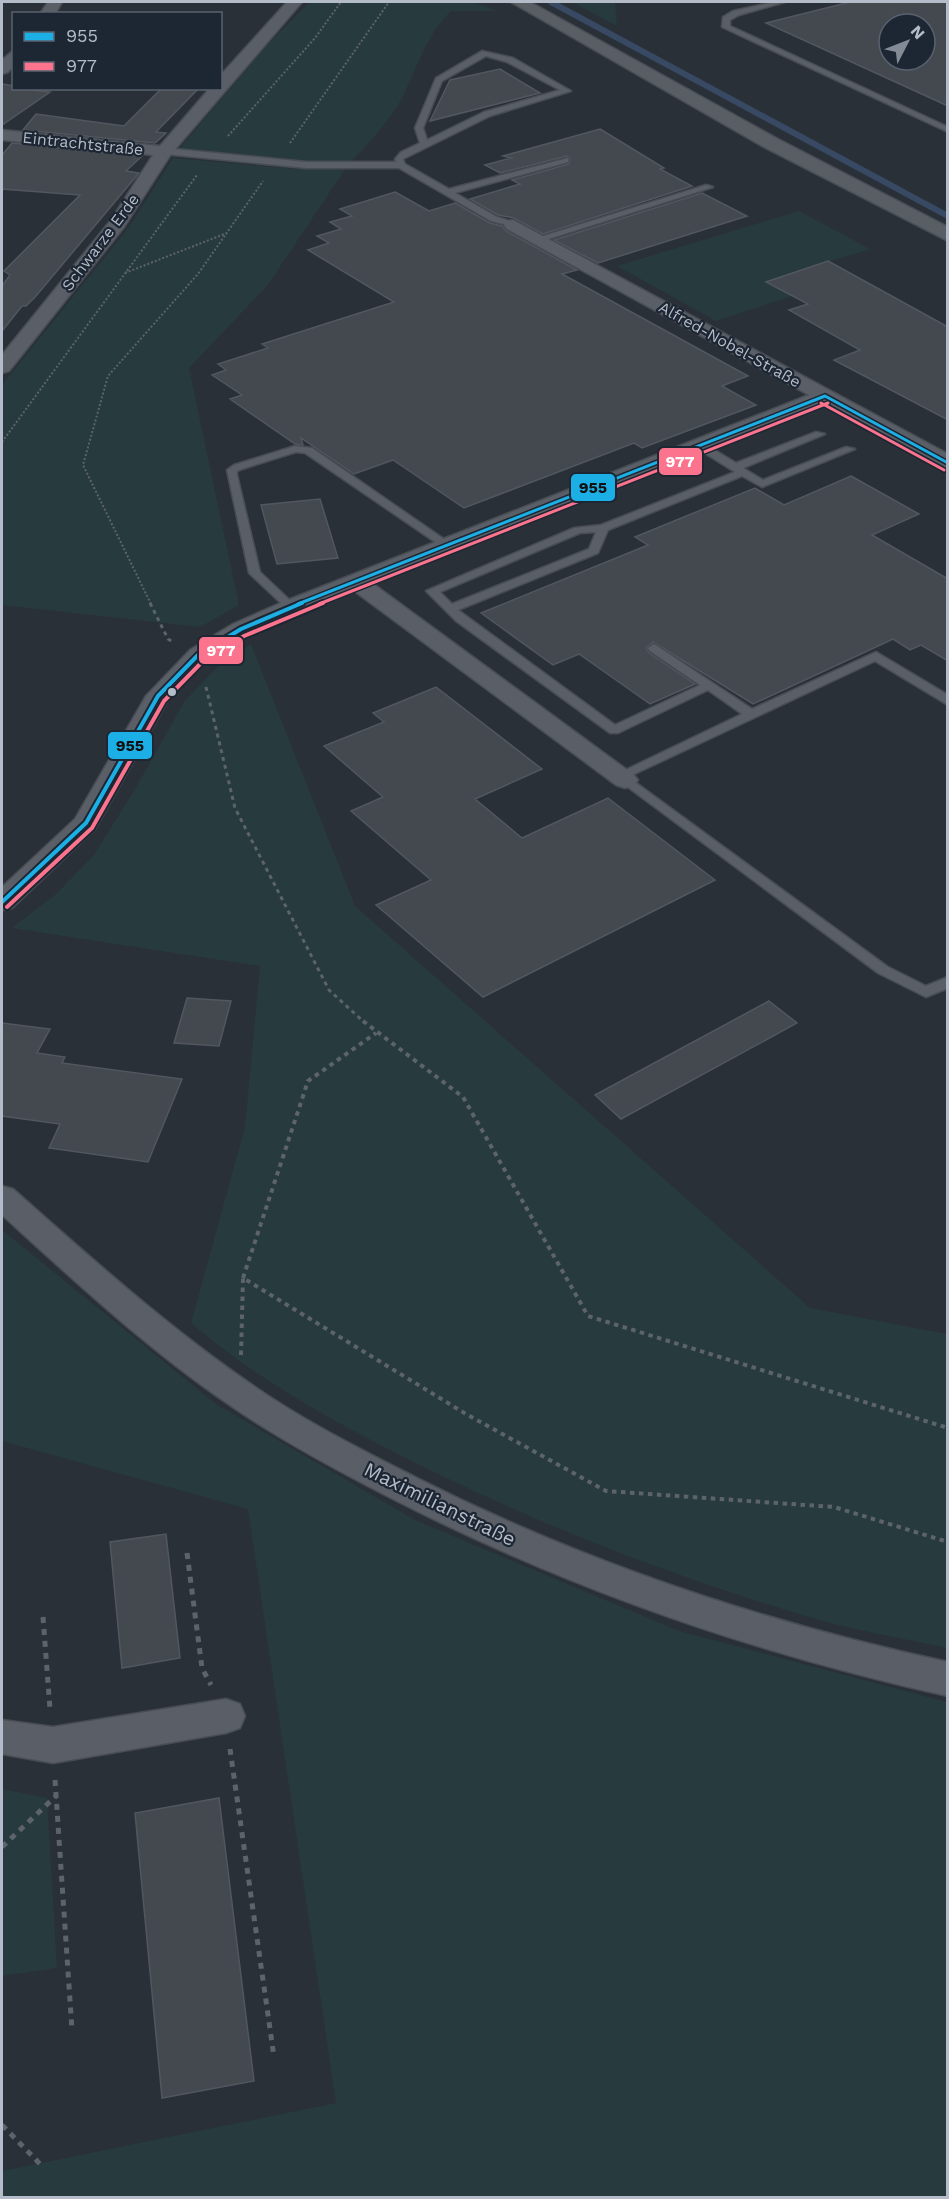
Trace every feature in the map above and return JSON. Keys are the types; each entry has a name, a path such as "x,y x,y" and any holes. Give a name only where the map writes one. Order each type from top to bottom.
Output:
{"main road":[{"path":"519,2 769,142 948,235"}],"street":[{"name":"Schwarze Erde","path":"222,85 295,2"},
{"path":"2,69 12,57"},
{"name":"Schwarze Erde","path":"2,367 118,223 164,151 217,90"},
{"name":"Eintrachtstraße","path":"2,135 164,151"},
{"name":"Alfred-Nobel-Straße","path":"513,225 948,463"},
{"path":"2,902 86,823 158,696 198,655 241,629 291,607 445,544 825,396"},
{"path":"355,581 622,778"},
{"name":"Maximilianstraße","path":"2,1197 107,1292 218,1379 319,1443 430,1502 560,1561 709,1616 826,1651 948,1679"},
{"path":"2,1737 53,1745 226,1716"}],"lane":[{"path":"781,2 736,14 726,19 726,27 948,130"},
{"path":"401,165 399,159 404,154 487,114 567,92 510,60 485,53 439,80 419,128 424,144"},
{"path":"164,151 306,165 401,165 494,219 513,225"},
{"path":"448,192 566,160"},
{"path":"539,239 709,187"},
{"path":"709,685 615,730 460,619 432,591 578,530 603,528 820,434"},
{"path":"699,445 762,484 850,450"},
{"path":"291,607 255,573 232,475 232,470 238,466 295,449 308,450 445,544"},
{"path":"450,609 594,551 603,528"},
{"path":"654,648 751,714"},
{"path":"948,700 876,656 751,714 622,778 883,970 926,992 948,982"}],"path":[{"path":"2,442 210,157 262,94 315,38 341,2"},
{"path":"389,2 198,274 108,376 83,465 168,639 198,655 235,808 329,990 376,1033 463,1097 588,1316 948,1428"},
{"path":"124,274 227,233"},
{"path":"239,1393 243,1278 308,1081 376,1033"},
{"path":"243,1278 466,1414 606,1491 834,1507 948,1542"},
{"path":"187,1553 202,1668 226,1716 274,2057"},
{"path":"43,1617 72,2030"},
{"path":"2,1847 56,1796"},
{"path":"2,2125 42,2166"}],"green space":[{"path":"310,2 473,2 497,11 451,11 423,51 403,96 392,114 351,162 296,162 178,150 267,45"},
{"path":"572,2 615,2 617,26"},
{"path":"173,158 295,169 347,166 267,286 189,368 239,605 200,627 2,605 2,385 129,227"},
{"path":"799,211 870,249 767,281 792,296 716,321 617,266"},
{"path":"251,644 355,906 810,1308 947,1334 947,1648 838,1625 720,1589 569,1533 520,1512 422,1466 302,1402 245,1365 191,1323 245,1127 260,966 12,928 56,894 93,856 134,791 184,702 220,664"},
{"path":"2,1230 216,1404 415,1520 679,1631 947,1702 947,2197 2,2197 2,2171 336,2103 248,1509 2,1441"},
{"path":"2,1789 47,1798 57,1968 2,1976"}],"building":[{"path":"850,2 948,2 948,106 766,23"},
{"path":"500,69 540,93 430,121 450,80"},
{"path":"2,84 12,86 12,90 50,92 2,125"},
{"path":"160,90 197,90 156,132 166,133 155,143 23,130 36,114 124,126"},
{"path":"600,129 664,168 660,169 692,186 543,234 514,218 498,215 470,199 520,184 512,180 569,164 570,158 567,156 500,173 485,165 511,158 503,156"},
{"path":"12,143 142,156 126,171 139,173 36,296 26,306 22,306 2,331 2,286 10,275 4,271 80,195 2,189 2,155"},
{"path":"395,192 429,211 455,203 490,223 502,226 506,231 577,270 562,274 748,376 722,386 756,405 642,448 634,443 464,508 393,460 354,474 301,438 303,445 295,444 230,399 242,395 212,375 226,370 218,364 268,348 262,344 394,302 308,250 329,243 317,236 341,229 330,222 352,216 340,209"},
{"path":"702,193 747,216 598,263 554,240"},
{"path":"828,261 948,327 948,420 834,360 860,350 789,310 808,304 766,282"},
{"path":"851,476 919,514 872,535 948,579 948,661 921,645 910,650 893,639 753,704 653,642 646,648 649,653 695,684 650,704 579,654 553,665 481,613 648,545 635,537 755,488 784,505"},
{"path":"320,499 338,558 277,564 261,505"},
{"path":"436,687 542,769 475,799 522,838 608,798 715,880 483,997 376,905 431,880 351,811 383,797 324,746 384,722 373,713"},
{"path":"187,998 231,1001 219,1046 174,1043"},
{"path":"769,1001 797,1023 621,1119 595,1095"},
{"path":"2,1023 50,1029 37,1053 65,1057 62,1063 182,1079 148,1162 49,1148 60,1124 2,1116"},
{"path":"166,1534 180,1658 122,1668 110,1542"},
{"path":"219,1798 254,2081 162,2098 135,1813"}],"waterway":[{"path":"551,2 948,216"}],"transit line":[{"name":"955","path":"825,396 948,463"},
{"name":"955","path":"2,902 86,823 158,696 198,655 241,629 291,607 825,396"},
{"name":"977","path":"821,403 944,470"},
{"name":"977","path":"7,907 92,828 164,701 203,661 244,636 294,614 828,403"}]}
